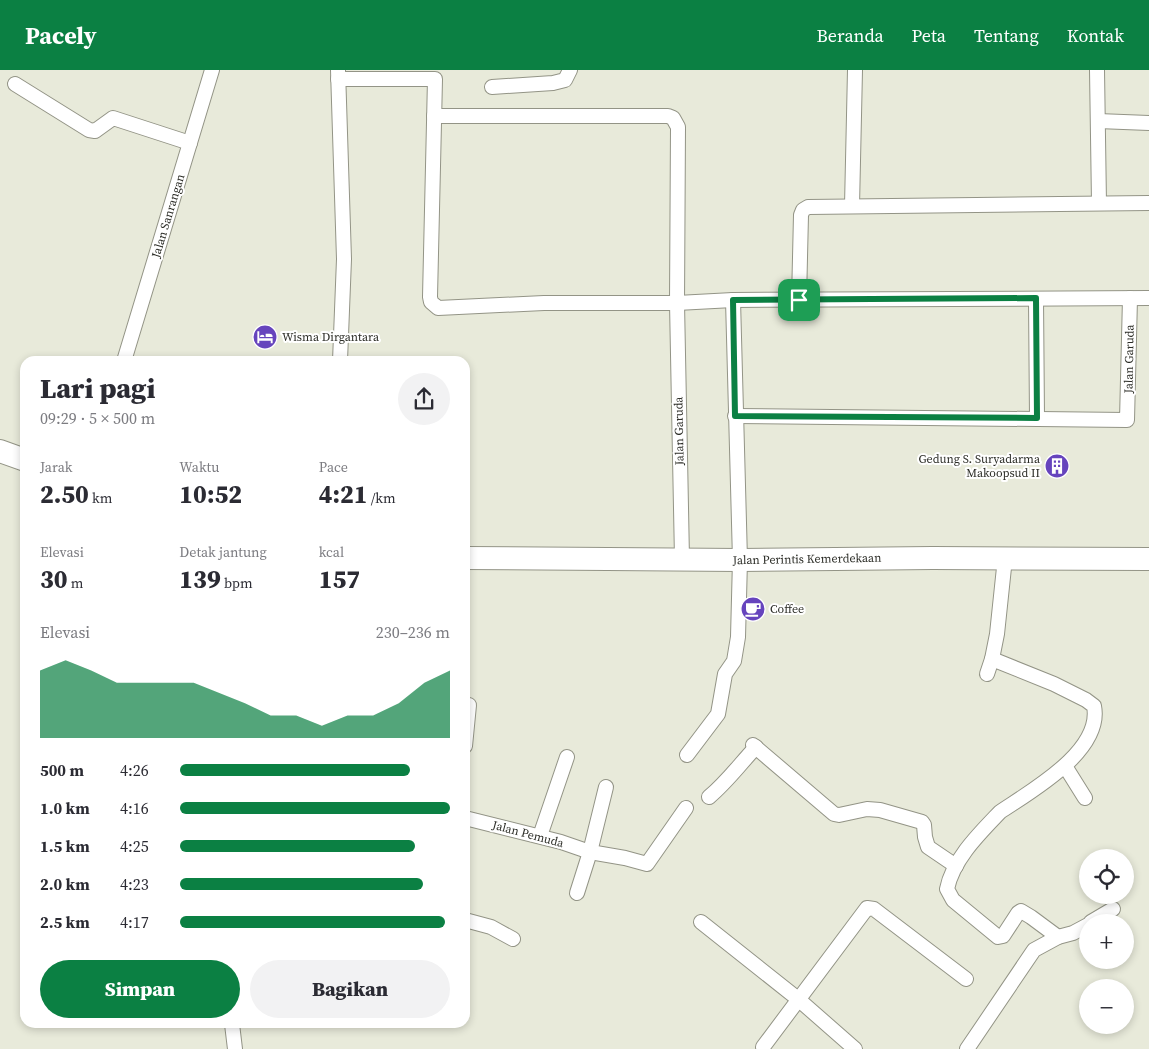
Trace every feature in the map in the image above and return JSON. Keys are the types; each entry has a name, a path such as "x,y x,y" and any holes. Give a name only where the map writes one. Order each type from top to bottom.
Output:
{"highway":[{"name":"Jalan Perintis Kemerdekaan","path":"470,558 740,560 924,558 1149,559"}],"street":[{"name":"Jalan Sanrangan","path":"126,356 212,70"},
{"path":"492,87 554,83 565,80 570,70"},
{"path":"852,206 855,70"},
{"path":"1097,70 1099,203"},
{"path":"340,76 435,74 430,297 431,302 438,308 544,303 678,303 733,300 1149,298"},
{"path":"340,76 344,259 340,356"},
{"path":"340,76 352,260 348,356"},
{"path":"15,84 89,130 95,131 113,118 190,143"},
{"name":"Jalan Garuda","path":"434,116 668,116 673,118 678,127 678,303 682,559"},
{"path":"1098,121 1149,123"},
{"path":"799,300 802,212 808,208 1149,203"},
{"path":"735,416 1037,418 1036,298"},
{"name":"Jalan Garuda","path":"1037,418 1127,420 1130,298"},
{"path":"687,755 718,714 725,674 735,657 738,637 740,560 733,300"},
{"path":"987,674 997,634 1005,558"},
{"path":"992,659 1054,684 1086,700 1094,706 1095,714 1091,731 1076,756 1065,766 1000,812 965,853 956,866 947,888 949,896 998,937 1003,936 1018,912 1021,911 1032,916 1058,938"},
{"path":"709,797 723,785 755,746 834,814 839,815 867,809 880,810 922,822 928,847 956,866"},
{"path":"540,836 567,757"},
{"path":"1065,766 1085,798"},
{"path":"577,893 590,852 606,787"},
{"name":"Jalan Pemuda","path":"470,819 540,836 590,852 647,864 686,808"},
{"path":"763,1047 865,910 869,908 874,909 966,979"},
{"path":"1105,914 1113,909"},
{"path":"470,921 491,927 513,938"},
{"path":"701,922 798,999 855,1049"},
{"path":"967,1049 1030,954 1034,950 1079,929"},
{"path":"232,1028 235,1049"}],"place":[{"name":"Wisma Dirgantara","path":"265,337"},
{"name":"Gedung S. Suryadarma Makoopsud II","path":"1057,466"},
{"name":"Coffee","path":"753,609"}],"route":[{"path":"1036,298 1037,418 735,416 733,300 799,300 1036,298"}]}
